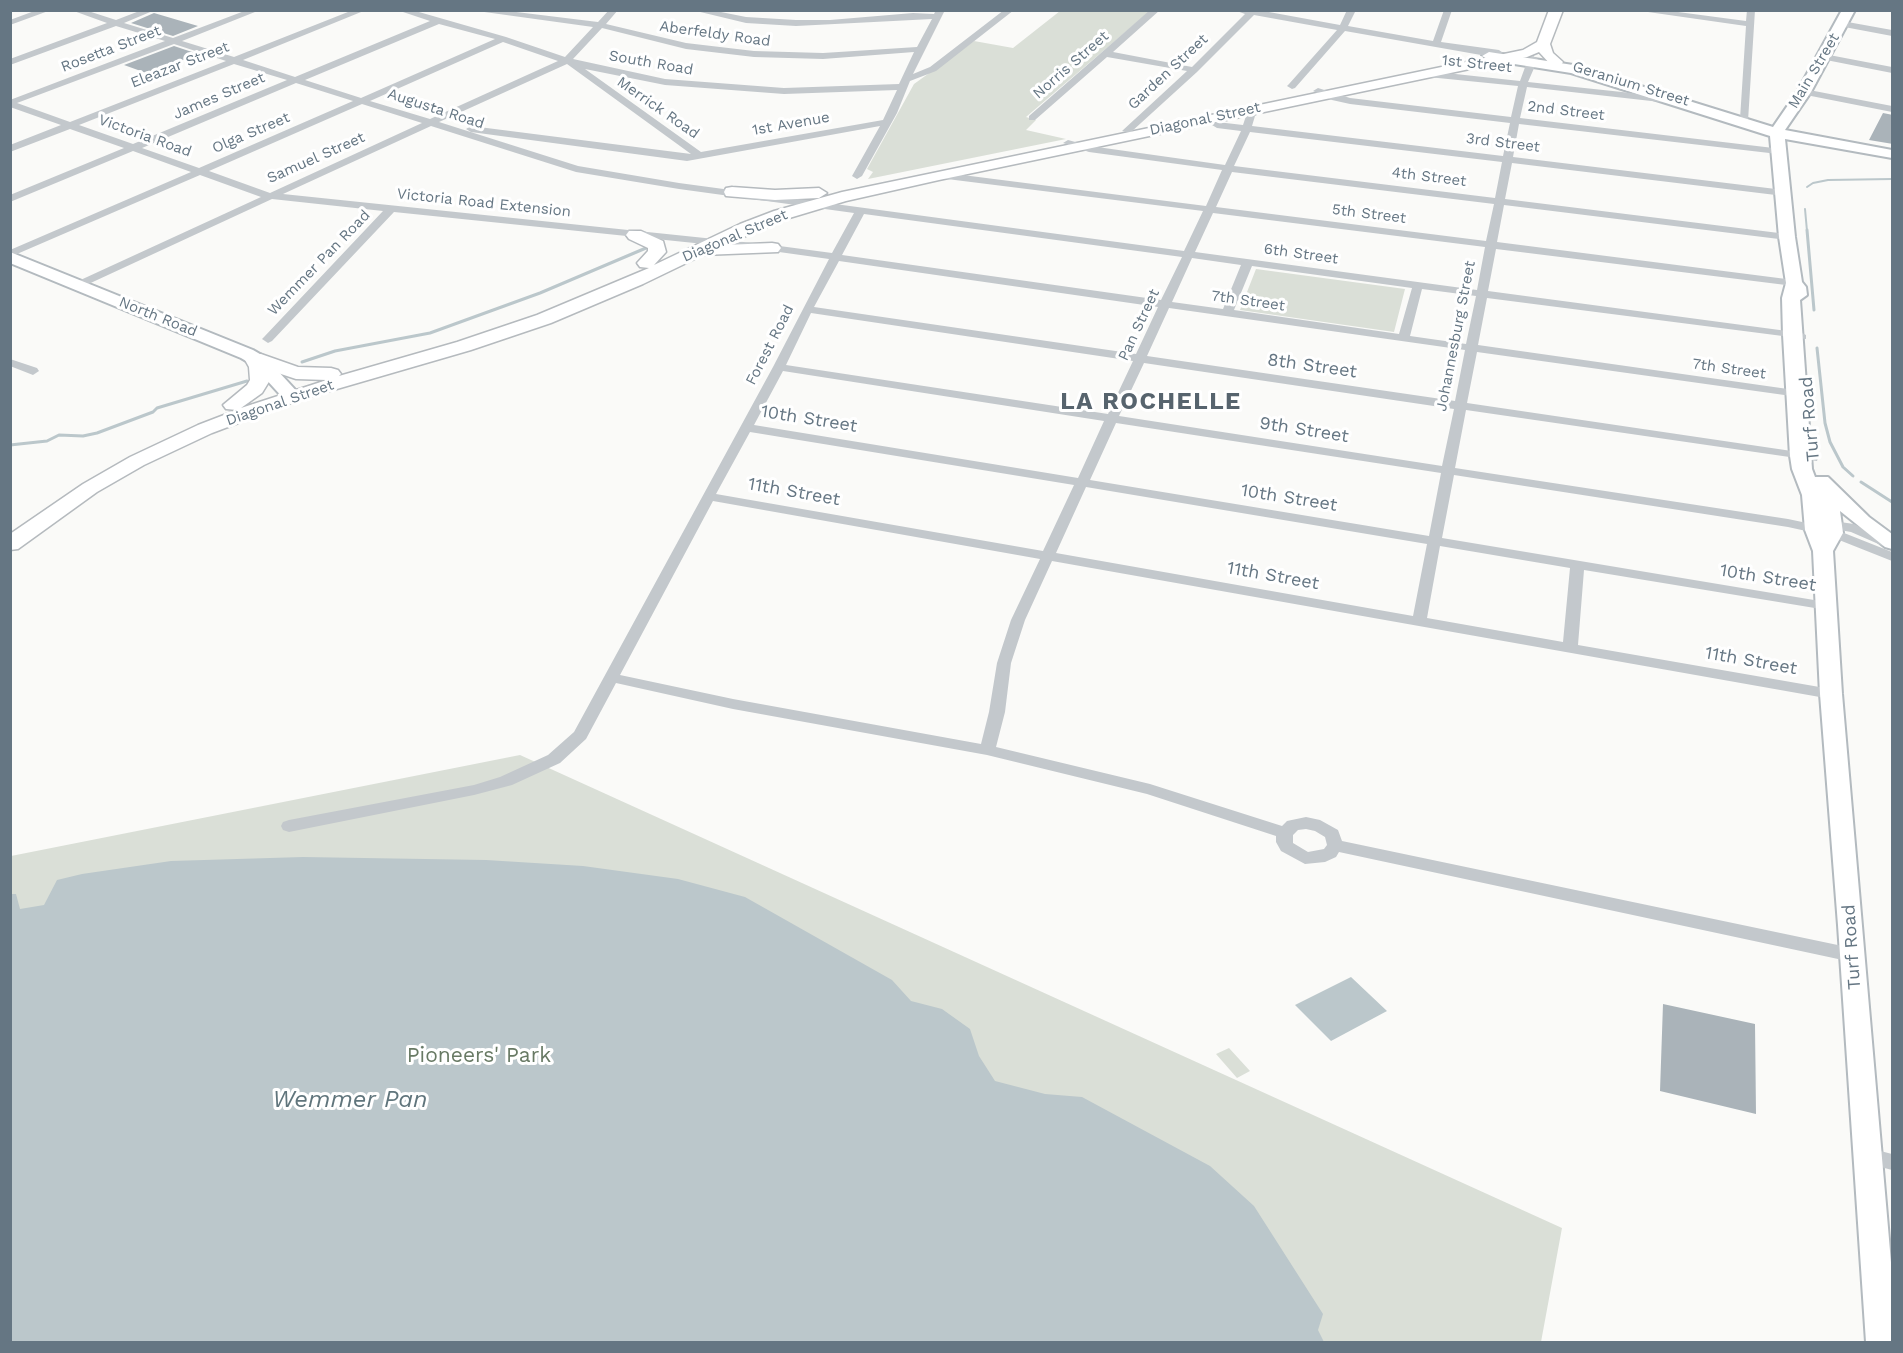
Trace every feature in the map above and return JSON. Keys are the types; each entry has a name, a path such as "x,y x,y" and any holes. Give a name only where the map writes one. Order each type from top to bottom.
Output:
{"main road":[{"path":"1498,55 1530,43 1546,10"},
{"path":"1498,55 1530,52 1543,45 1556,10"},
{"name":"Main Street","path":"1777,131 1804,92 1850,10"},
{"path":"1543,45 1547,55 1556,62"},
{"name":"Diagonal Street","path":"10,544 90,488 137,461 288,392 331,374 514,319 741,220 795,201 820,198 1258,109 1459,56 1498,55"},
{"name":"Diagonal Street","path":"10,526 100,468 172,431 233,405 520,328 586,303 746,228 861,183 939,174 1072,145 1127,130 1428,74 1498,55"},
{"name":"Geranium Street","path":"1498,55 1556,62 1593,71 1777,131"},
{"name":"Geranium Street","path":"1532,60 1573,69 1777,131"},
{"path":"1777,131 1893,153"},
{"name":"Turf Road","path":"1777,131 1795,293 1806,457 1802,469 1823,532"},
{"path":"861,183 861,210"},
{"path":"732,192 820,198"},
{"path":"635,235 657,245 657,252 645,263"},
{"path":"684,257 728,249 772,248"},
{"name":"North Road","path":"10,256 229,346 256,360 288,392"},
{"path":"233,405 255,389 260,380 256,360 296,373 331,374"},
{"name":"Turf Road","path":"1806,457 1824,485 1823,532 1830,694 1852,955 1881,1159 1882,1342"},
{"path":"1824,485 1862,521 1893,545"}],"street":[{"path":"10,23 47,10"},
{"name":"Augusta Road","path":"75,10 576,169 795,201"},
{"path":"10,62 151,10"},
{"name":"Rosetta Street","path":"10,103 256,10"},
{"name":"Eleazar Street","path":"10,149 362,10"},
{"name":"South Road","path":"401,10 570,61 647,80 730,89 832,91 905,83 933,69 1010,10"},
{"name":"Aberfeldy Road","path":"474,10 601,25 686,46 754,54 823,56 920,49"},
{"path":"570,61 614,10"},
{"path":"696,10 746,20 796,23 853,22 939,14"},
{"name":"Norris Street","path":"1032,118 1156,10"},
{"path":"1238,10 1436,45 1459,56"},
{"path":"1292,86 1343,28 1352,10"},
{"path":"1436,45 1448,10"},
{"path":"1638,10 1750,24"},
{"path":"1745,119 1751,10"},
{"name":"Garden Street","path":"1127,130 1194,70 1253,12"},
{"path":"861,183 920,49 939,14"},
{"path":"449,24 458,18"},
{"name":"James Street","path":"10,199 438,21"},
{"path":"1842,24 1893,33"},
{"name":"Olga Street","path":"10,256 503,39"},
{"path":"1106,54 1194,70"},
{"path":"1824,57 1893,70"},
{"name":"Johannesburg Street","path":"1419,622 1507,158 1523,84 1532,60"},
{"name":"Samuel Street","path":"78,285 269,196 570,61"},
{"name":"Merrick Road","path":"570,61 584,75 700,156"},
{"name":"1st Street","path":"1428,74 1669,100"},
{"path":"1804,92 1893,109"},
{"name":"2nd Street","path":"1319,94 1350,101 1778,151"},
{"name":"Victoria Road","path":"10,103 269,196"},
{"name":"Pan Street","path":"987,750 997,712 1004,663 1018,620 1247,128 1250,115 1258,109"},
{"name":"1st Avenue","path":"444,128 476,130 676,157 700,156 887,122"},
{"name":"3rd Street","path":"1217,125 1784,193"},
{"name":"4th Street","path":"1072,145 1228,168 1787,237"},
{"name":"5th Street","path":"939,174 1491,244 1795,293"},
{"name":"Victoria Road Extension","path":"269,196 695,241"},
{"name":"6th Street","path":"820,198 861,210 1481,294 1797,327"},
{"name":"Wemmer Pan Road","path":"268,339 392,208"},
{"name":"Forest Road","path":"289,826 474,790 531,771 554,759 580,735 613,678 708,496 779,367 834,257 861,210"},
{"name":"7th Street","path":"695,241 772,248 1802,395"},
{"path":"1227,313 1248,262"},
{"path":"1404,338 1418,285"},
{"name":"8th Street","path":"807,309 1806,457"},
{"path":"10,362 33,371"},
{"name":"9th Street","path":"779,367 1788,523 1823,532"},
{"name":"10th Street","path":"745,427 1827,606"},
{"name":"11th Street","path":"708,496 1830,694"},
{"path":"1823,532 1862,530 1893,545"},
{"path":"1823,532 1893,556"},
{"path":"1570,648 1577,565"},
{"path":"613,678 733,704 987,750 1150,789 1285,833"},
{"path":"1299,823 1314,824 1332,834 1334,849 1325,856 1305,858 1287,847 1284,842 1285,833 1299,823"},
{"path":"1335,845 1852,955"}],"green space":[{"path":"1060,11 1150,11 1026,117 1036,120 1026,130 1066,139 868,179 873,172 867,169 914,84 974,41 1013,48"},
{"path":"1256,269 1405,289 1394,332 1240,310"},
{"name":"Wemmer Pan","path":"520,755 1562,1228 1541,1342 11,1342 11,856"},
{"path":"1229,1048 1250,1071 1237,1078 1216,1054"}],"water":[{"name":"Wemmer Pan","path":"303,857 486,860 583,866 678,879 745,897 892,980 911,1001 942,1009 970,1029 979,1056 995,1081 1045,1094 1082,1097 1210,1166 1254,1206 1323,1314 1318,1330 1324,1342 11,1342 11,894 16,894 20,909 44,905 57,880 82,874 171,861"},
{"path":"1351,977 1387,1011 1331,1041 1295,1005"}],"building":[{"path":"154,13 198,26 173,36 131,23"},
{"path":"174,46 198,54 149,74 124,65"},
{"path":"1883,113 1893,115 1893,144 1869,140"},
{"path":"1663,1004 1755,1024 1756,1114 1660,1091"}],"waterway":[{"path":"1807,187 1813,183 1828,180 1892,179"},
{"path":"1805,209 1807,231"},
{"path":"1807,230 1814,310"},
{"path":"302,362 335,351 430,333 540,293 646,248"},
{"path":"1817,348 1825,423 1830,442 1843,467 1853,476"},
{"path":"10,445 47,441 59,435 83,436 97,433 153,412 157,408 247,381"},
{"path":"1861,482 1892,502"}],"district":[{"name":"LA ROCHELLE","path":"1151,402"}],"park label":[{"name":"Pioneers' Park","path":"479,1056"}]}
